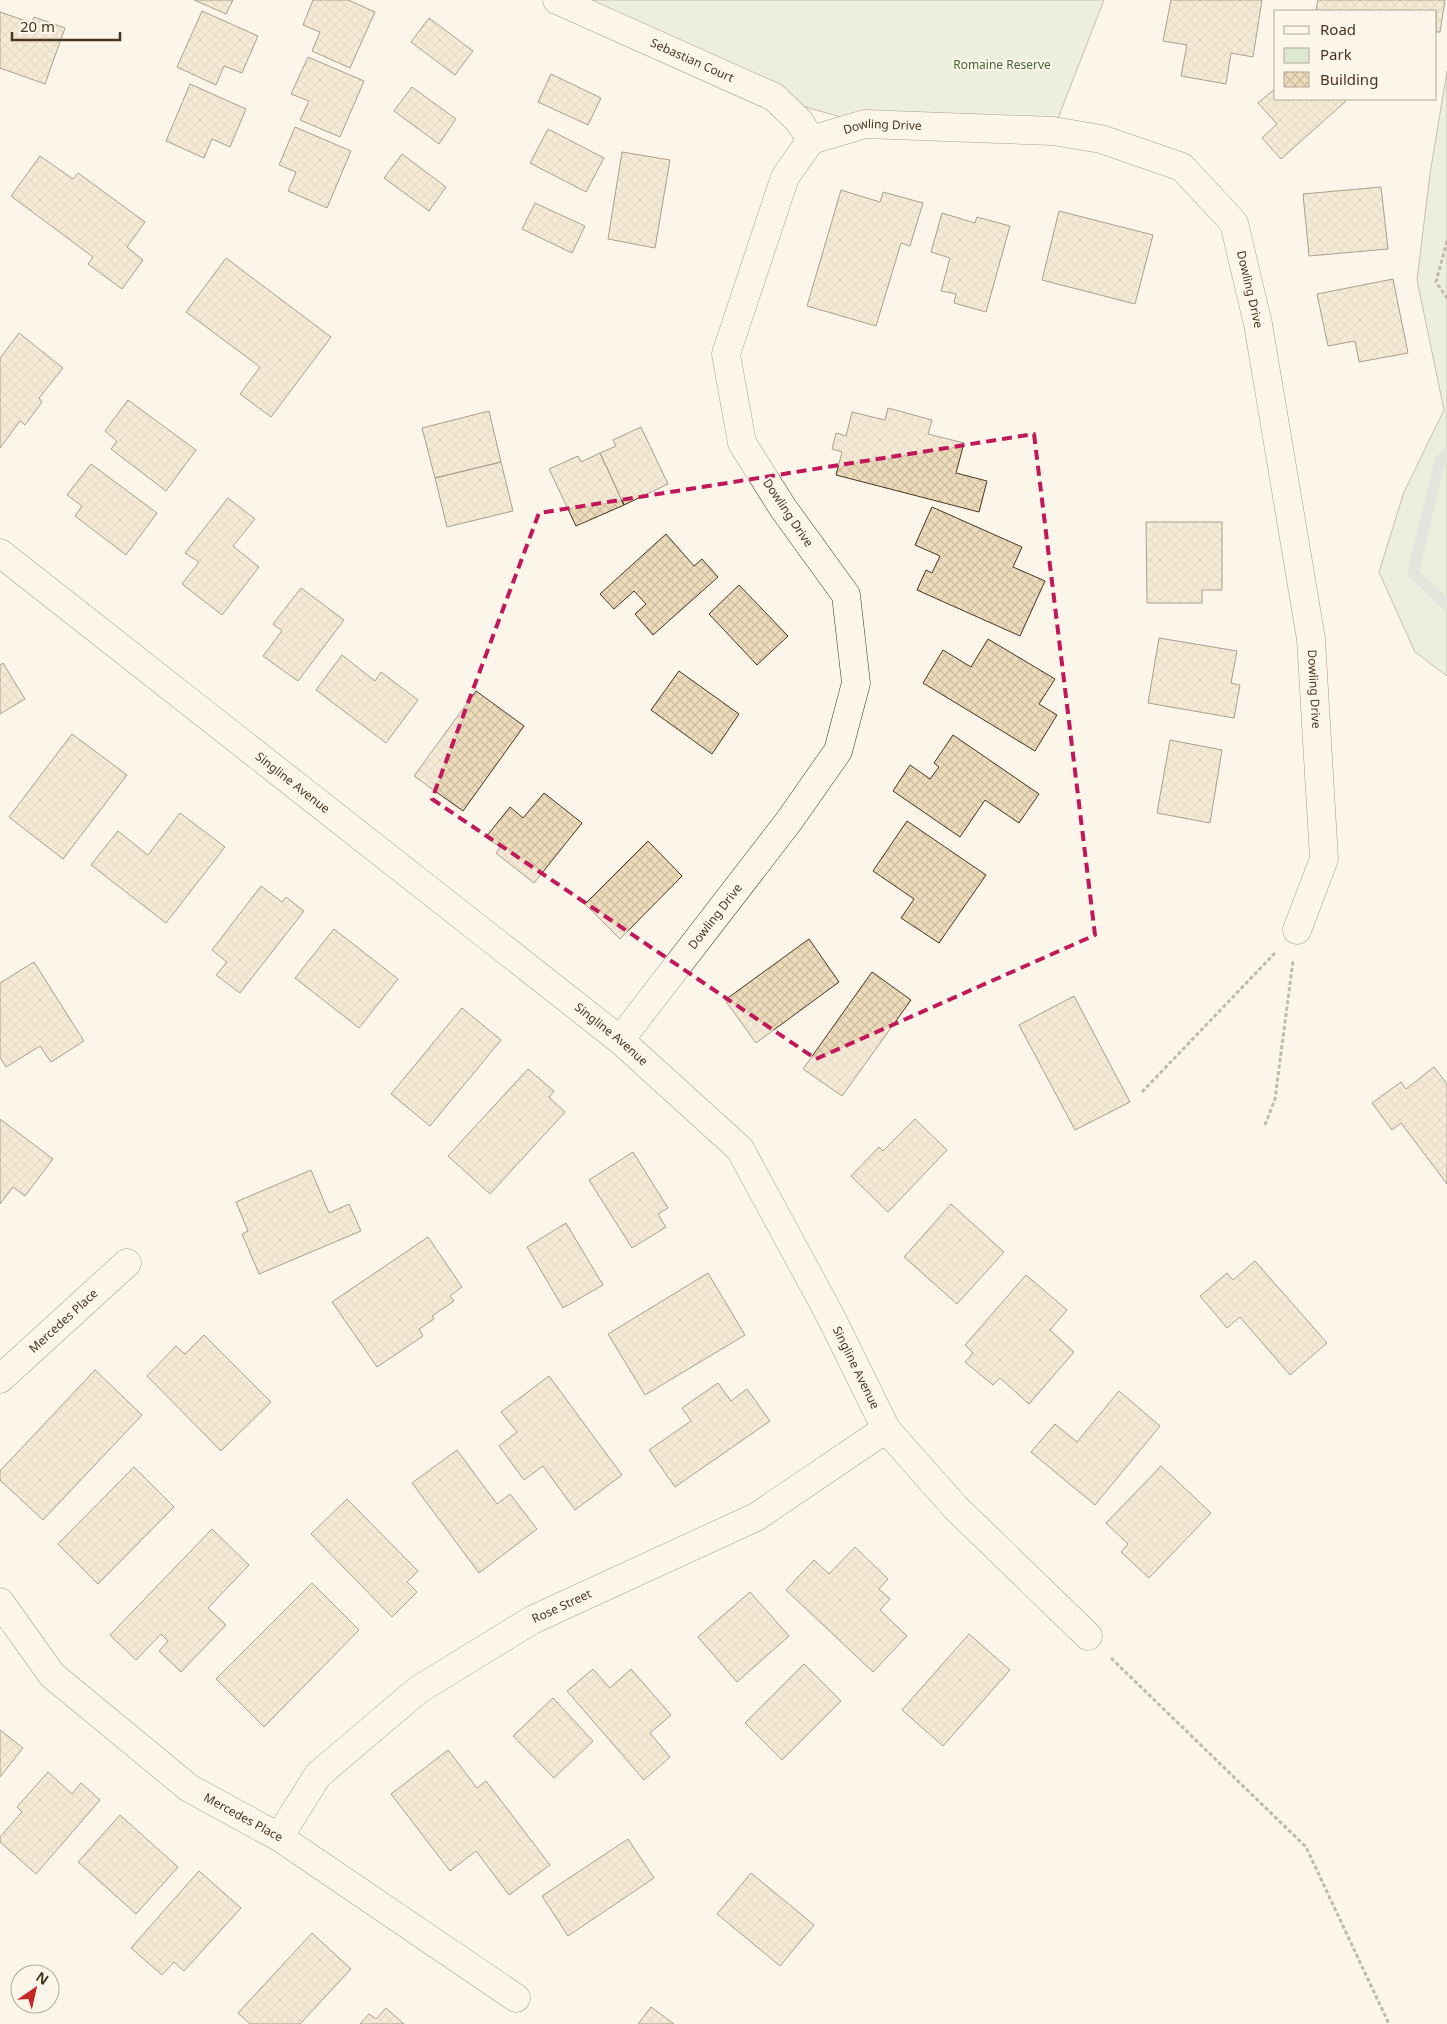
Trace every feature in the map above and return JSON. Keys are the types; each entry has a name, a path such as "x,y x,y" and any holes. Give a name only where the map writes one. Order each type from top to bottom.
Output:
{"street":[{"name":"Sebastian Court","path":"557,0 774,97 799,121 811,140"},
{"name":"Dowling Drive","path":"620,1040 789,821 838,752 856,683 846,595 783,508 742,443 726,354 785,177 811,140 865,124 1053,131 1101,139 1182,167 1234,223 1258,324 1311,639 1324,858 1297,930"},
{"name":"Singline Avenue","path":"0,553 620,1040 740,1149 831,1317 886,1429 955,1507 1088,1636"},
{"name":"Mercedes Place","path":"0,1379 127,1263"},
{"name":"Rose Street","path":"279,1837 318,1775 418,1690 532,1620 756,1517 886,1429"},
{"name":"Mercedes Place","path":"0,1602 52,1675 189,1788 279,1837 516,1998"}],"path":[{"path":"1447,241 1436,282 1447,298"},
{"path":"1142,1092 1297,930"},
{"path":"1265,1125 1275,1098 1297,930"},
{"path":"1088,1636 1306,1847 1389,2024"}],"highlighted area":[{"path":"1034,434 1095,935 816,1059 432,799 539,513"}],"green space":[{"name":"Romaine Reserve","path":"556,0 1104,0 1053,131 865,124 771,97"},
{"path":"1447,71 1447,676 1415,652 1379,572 1404,492 1444,410 1417,280 1430,174"}],"building":[{"path":"194,0 233,0 226,14"},
{"path":"313,0 348,0 375,12 350,68 312,51 320,32 303,25"},
{"path":"1171,0 1262,0 1253,57 1231,53 1226,84 1181,76 1187,45 1163,41"},
{"path":"1318,0 1445,0 1440,32 1437,32 1437,10 1316,10"},
{"path":"202,11 258,36 242,73 224,66 216,85 177,67"},
{"path":"0,12 32,23 34,17 65,28 45,84 0,68"},
{"path":"429,18 473,51 455,75 411,42"},
{"path":"308,57 364,81 340,137 300,120 309,101 291,94"},
{"path":"551,74 601,98 588,125 538,102"},
{"path":"190,84 246,109 230,147 212,139 204,158 166,141"},
{"path":"412,87 456,119 439,144 394,111"},
{"path":"1274,90 1274,100 1346,101 1281,159 1262,138 1277,124 1258,103"},
{"path":"295,127 351,151 327,208 288,191 296,172 279,165"},
{"path":"548,129 604,158 586,192 530,163"},
{"path":"622,152 670,160 655,248 608,239"},
{"path":"402,154 446,187 429,211 384,178"},
{"path":"40,156 73,179 78,173 145,222 127,247 143,260 122,289 88,264 93,257 11,196"},
{"path":"1381,187 1388,249 1309,256 1303,194"},
{"path":"841,190 880,202 883,192 923,203 910,246 901,243 876,326 807,306"},
{"path":"535,203 585,226 572,253 522,229"},
{"path":"1059,211 1153,235 1135,304 1042,280"},
{"path":"942,213 975,223 977,217 1010,226 986,312 954,303 956,294 941,291 950,258 931,252"},
{"path":"226,258 331,337 271,417 240,394 260,367 186,312"},
{"path":"1393,279 1408,353 1359,362 1355,341 1328,346 1317,294"},
{"path":"19,333 63,368 39,398 42,402 25,425 20,421 0,448 0,358"},
{"path":"128,400 196,450 166,491 111,449 117,441 105,431"},
{"path":"888,408 932,420 928,434 964,443 956,473 987,481 979,512 836,475 842,452 832,449 836,433 846,436 852,412 885,420"},
{"path":"489,411 501,462 435,478 422,428"},
{"path":"641,427 668,484 624,505 600,453 616,446 613,440"},
{"path":"600,453 624,505 576,526 549,469 578,456 581,462"},
{"path":"501,462 513,511 447,527 435,478"},
{"path":"91,464 157,513 126,555 75,516 82,506 67,495"},
{"path":"228,498 255,519 233,546 259,567 222,615 182,584 199,562 185,553"},
{"path":"932,507 1022,547 1013,567 1045,581 1020,636 917,590 926,570 932,573 940,556 915,545"},
{"path":"1146,522 1222,522 1222,590 1202,590 1202,603 1147,603"},
{"path":"666,534 694,566 702,559 718,577 653,635 635,614 646,604 634,591 614,609 600,594"},
{"path":"739,585 788,636 757,665 709,614"},
{"path":"301,588 344,620 298,681 263,656 282,631 273,624"},
{"path":"1159,638 1237,651 1231,683 1240,685 1234,718 1148,703"},
{"path":"988,639 1055,679 1039,704 1057,715 1035,751 923,683 943,650 971,667"},
{"path":"342,655 375,681 381,672 418,700 386,743 316,690"},
{"path":"3,663 25,699 0,714 0,665"},
{"path":"679,671 739,714 712,754 651,710"},
{"path":"476,691 524,726 463,811 414,776"},
{"path":"72,734 127,775 63,859 9,817"},
{"path":"953,735 1039,794 1019,823 985,800 960,837 893,791 910,765 930,779 939,767 934,763"},
{"path":"1170,740 1222,750 1210,823 1157,813"},
{"path":"544,793 582,823 534,883 496,853 500,847 486,837 510,807 523,818"},
{"path":"180,813 225,847 166,923 91,865 118,831 148,855"},
{"path":"907,821 986,875 939,943 901,918 914,899 873,871"},
{"path":"648,841 682,876 620,939 585,904"},
{"path":"261,886 282,902 286,897 304,911 240,993 216,975 227,962 212,950"},
{"path":"334,929 398,979 359,1028 295,978"},
{"path":"809,939 839,982 756,1043 725,1000"},
{"path":"34,962 84,1041 51,1062 40,1046 6,1067 0,1057 0,983"},
{"path":"872,972 911,1000 842,1096 803,1069"},
{"path":"1074,996 1130,1102 1075,1130 1019,1025"},
{"path":"462,1008 501,1040 430,1126 391,1094"},
{"path":"1434,1067 1447,1084 1447,1184 1401,1123 1392,1130 1372,1103 1401,1082 1406,1089"},
{"path":"528,1069 554,1091 549,1097 565,1112 490,1194 448,1156"},
{"path":"0,1119 53,1159 25,1196 13,1187 0,1204"},
{"path":"915,1119 947,1150 888,1212 851,1176 879,1147 883,1151"},
{"path":"633,1152 668,1208 658,1214 666,1227 632,1248 589,1180"},
{"path":"311,1170 329,1213 349,1204 361,1231 259,1274 242,1234 248,1231 236,1202"},
{"path":"951,1204 1004,1252 957,1304 904,1257"},
{"path":"566,1223 603,1285 563,1308 527,1247"},
{"path":"428,1237 462,1287 450,1296 454,1301 432,1316 434,1319 419,1329 423,1336 377,1367 332,1302"},
{"path":"1255,1261 1327,1343 1290,1375 1240,1317 1227,1328 1200,1296 1227,1273 1233,1280"},
{"path":"708,1273 745,1335 645,1395 608,1334"},
{"path":"1026,1275 1067,1310 1050,1330 1074,1352 1029,1404 1000,1378 993,1385 965,1362 973,1353 965,1345"},
{"path":"204,1335 271,1402 221,1451 147,1376 176,1346 185,1354"},
{"path":"95,1370 142,1415 43,1520 0,1480 0,1471"},
{"path":"549,1376 622,1475 575,1510 543,1466 524,1480 499,1446 517,1432 501,1412"},
{"path":"718,1383 731,1401 747,1389 770,1421 675,1487 649,1450 691,1421 682,1408"},
{"path":"1119,1391 1160,1426 1095,1505 1031,1452 1055,1424 1077,1442"},
{"path":"457,1450 497,1504 510,1494 537,1529 479,1573 412,1483"},
{"path":"1161,1466 1211,1513 1149,1578 1121,1552 1128,1544 1106,1523"},
{"path":"134,1467 174,1507 98,1584 58,1544"},
{"path":"347,1499 418,1571 407,1582 417,1592 392,1617 311,1534"},
{"path":"212,1529 249,1565 208,1608 226,1625 181,1672 159,1651 168,1641 161,1634 136,1660 110,1635"},
{"path":"855,1547 888,1579 879,1589 890,1599 880,1610 907,1636 873,1672 786,1590 814,1560 829,1574"},
{"path":"312,1583 359,1630 264,1727 216,1679"},
{"path":"750,1592 789,1636 737,1682 698,1637"},
{"path":"969,1634 1010,1670 943,1746 902,1710"},
{"path":"804,1664 841,1701 782,1760 745,1723"},
{"path":"593,1669 610,1688 631,1669 671,1715 650,1733 670,1757 644,1780 567,1691"},
{"path":"553,1698 593,1741 554,1778 513,1736"},
{"path":"0,1730 23,1748 0,1777"},
{"path":"448,1750 477,1788 486,1781 550,1865 509,1895 476,1851 450,1871 391,1794"},
{"path":"48,1772 72,1794 81,1783 100,1800 36,1874 0,1842 0,1837 22,1812 17,1807"},
{"path":"120,1815 178,1867 136,1914 78,1862"},
{"path":"628,1839 654,1878 568,1936 542,1896"},
{"path":"199,1871 241,1908 184,1971 174,1962 162,1975 131,1948"},
{"path":"751,1873 814,1925 780,1966 717,1914"},
{"path":"312,1933 351,1969 300,2024 250,2024 238,2013"},
{"path":"651,2007 674,2024 638,2024"},
{"path":"386,2008 404,2024 360,2024 369,2014 376,2019"}],"waterway":[{"path":"1447,455 1440,460 1413,573 1447,605"}]}
